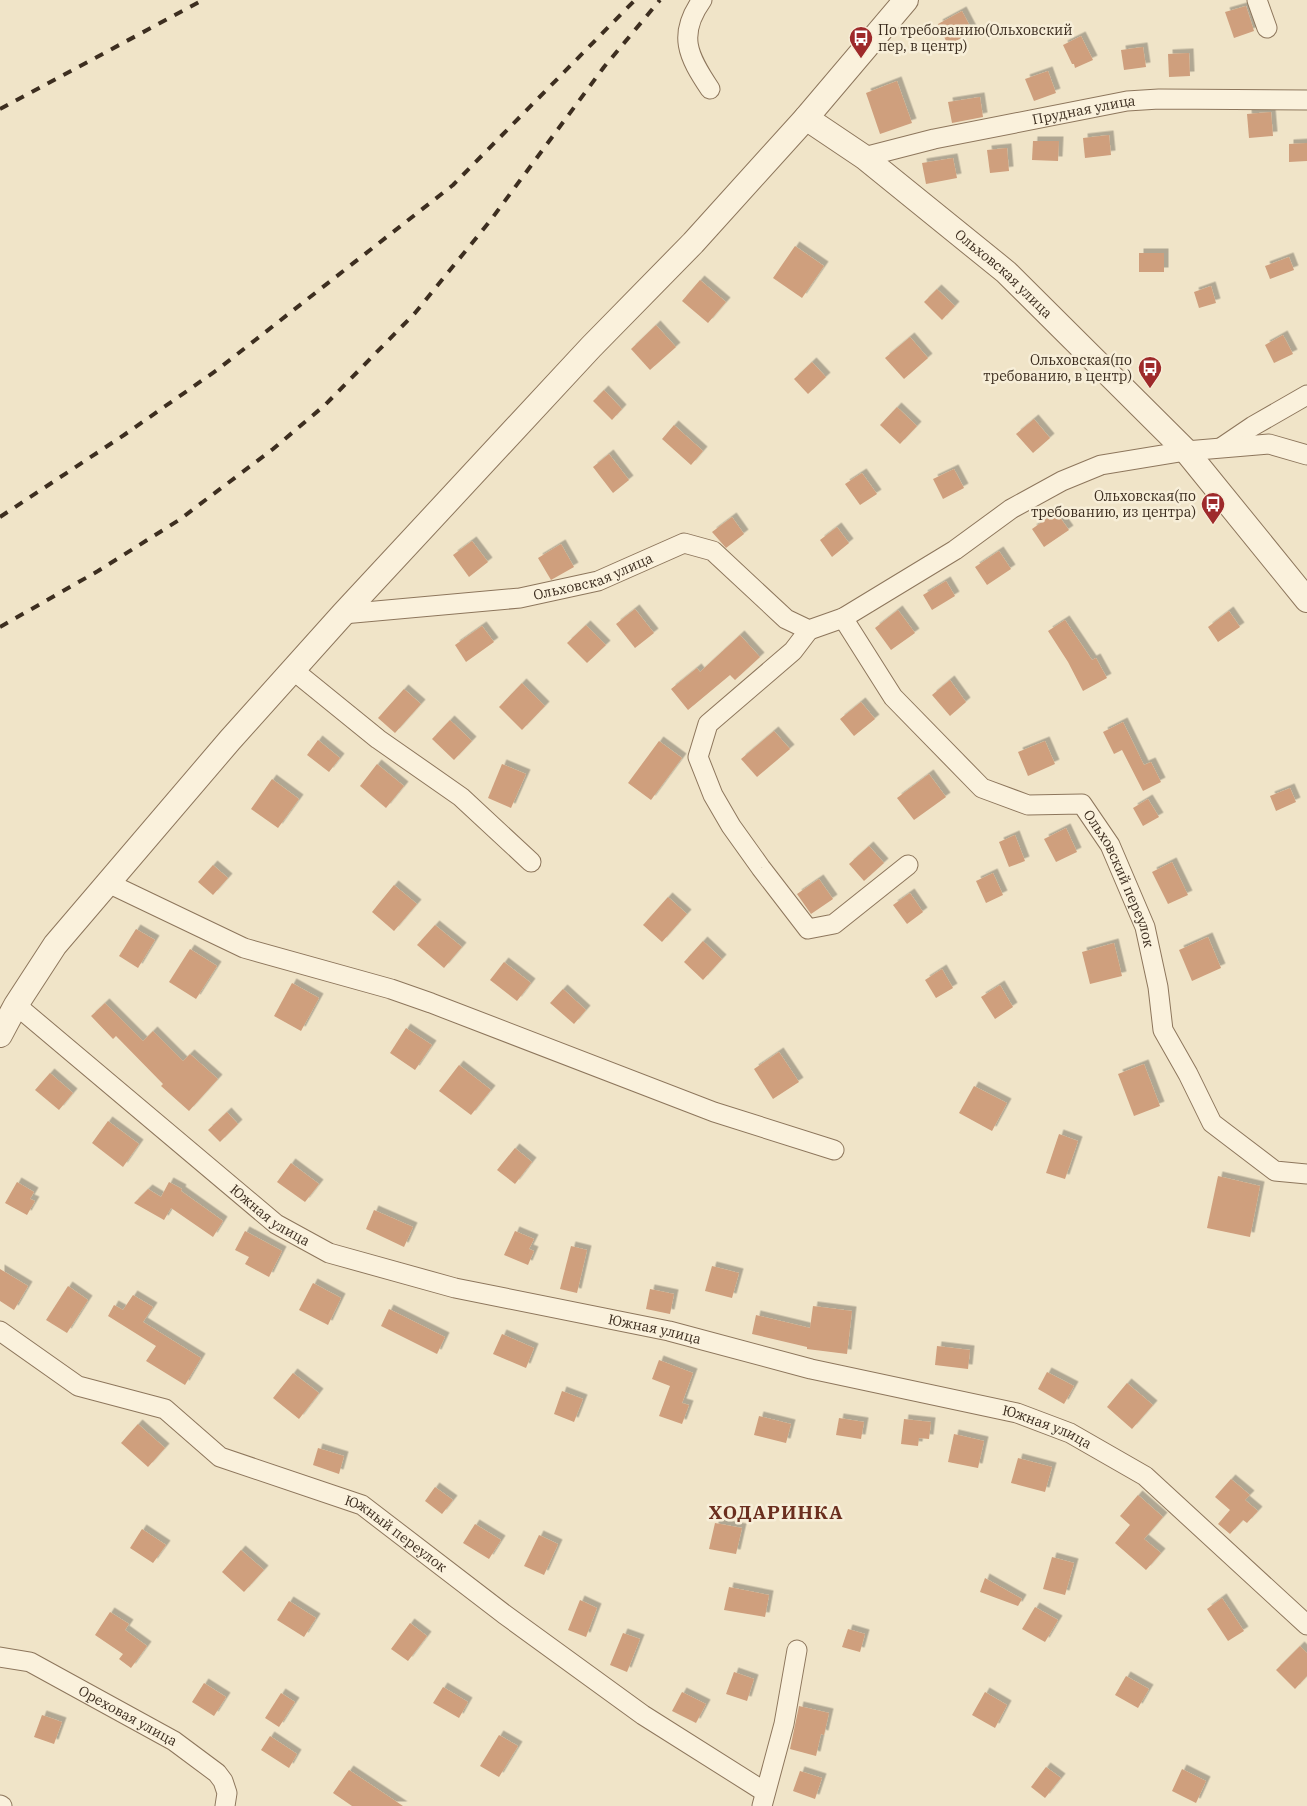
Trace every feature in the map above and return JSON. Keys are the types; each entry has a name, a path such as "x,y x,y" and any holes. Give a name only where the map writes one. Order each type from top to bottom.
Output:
{"street":[{"path":"702,0 689,22 687,36 690,53 696,68 710,89"},
{"path":"0,1035 16,1005 55,946 293,670 591,347 693,244 806,118 906,0"},
{"path":"1257,0 1267,28"},
{"name":"Прудная улица","path":"864,157 934,139 1128,101 1159,98 1307,100"},
{"name":"Ольховская улица","path":"806,118 864,157 1006,272 1186,451 1307,600"},
{"path":"1221,448 1253,426 1307,395"},
{"path":"908,865 834,924 808,930 760,868 731,826 713,795 698,758 708,724 793,651 808,630 843,618 955,550 1011,510 1062,481 1101,465 1186,451 1268,444 1307,455"},
{"name":"Ольховская улица","path":"343,614 520,598 598,581 684,543 713,551 786,619 808,630"},
{"name":"Ольховский переулок","path":"843,618 894,696 982,788 1028,805 1082,804 1110,845 1145,927 1158,987 1163,1030 1188,1074 1212,1123 1275,1171 1307,1174"},
{"path":"293,670 378,739 461,797 531,862"},
{"path":"108,883 244,948 391,989 714,1112 834,1150"},
{"name":"Южная улица","path":"16,1005 276,1224 329,1253 455,1288 669,1331 811,1369 1018,1413 1070,1433 1145,1476 1307,1625"},
{"name":"Южный переулок","path":"0,1331 78,1386 165,1409 220,1457 362,1506 504,1614 763,1799"},
{"path":"763,1799 784,1724 797,1650"},
{"name":"Ореховая улица","path":"0,1657 30,1662 174,1741 217,1772 223,1781 227,1793 225,1806"}],"building":[{"path":"1246,6 1254,31 1234,38 1225,12"},
{"path":"962,11 973,32 948,45 938,24"},
{"path":"1081,36 1093,60 1075,68 1063,45"},
{"path":"1143,47 1146,67 1124,70 1121,50"},
{"path":"1189,53 1190,76 1169,77 1168,54"},
{"path":"1048,71 1056,93 1034,101 1025,79"},
{"path":"897,81 912,123 880,134 866,93"},
{"path":"980,97 983,117 952,123 948,102"},
{"path":"1271,112 1273,136 1249,138 1247,114"},
{"path":"1109,135 1111,155 1085,158 1083,138"},
{"path":"1033,141 1059,141 1058,161 1032,160"},
{"path":"1307,143 1307,161 1289,162 1289,144"},
{"path":"1007,148 1009,171 990,173 987,150"},
{"path":"953,158 957,178 926,184 922,163"},
{"path":"795,246 824,266 802,298 773,278"},
{"path":"1139,253 1164,253 1164,272 1139,272"},
{"path":"1289,257 1294,270 1270,279 1265,266"},
{"path":"700,280 726,302 708,323 682,301"},
{"path":"1211,286 1216,303 1199,308 1194,292"},
{"path":"937,289 955,306 942,320 924,302"},
{"path":"656,325 676,347 650,370 631,349"},
{"path":"1283,335 1293,354 1274,363 1265,345"},
{"path":"910,337 928,358 904,379 885,358"},
{"path":"812,362 826,377 808,394 794,379"},
{"path":"604,390 622,409 612,420 593,401"},
{"path":"897,407 917,426 900,444 880,425"},
{"path":"1034,419 1050,438 1033,453 1016,434"},
{"path":"674,425 703,451 691,465 662,439"},
{"path":"609,454 629,480 613,493 593,467"},
{"path":"954,469 964,488 943,499 933,479"},
{"path":"862,473 877,494 860,505 845,484"},
{"path":"1056,512 1069,530 1044,547 1032,529"},
{"path":"732,517 744,534 726,548 712,532"},
{"path":"837,527 849,543 832,557 820,540"},
{"path":"472,541 488,562 469,577 453,555"},
{"path":"561,544 574,567 551,580 538,558"},
{"path":"999,551 1011,569 987,585 975,567"},
{"path":"946,581 955,596 932,610 923,595"},
{"path":"635,609 654,633 635,648 616,624"},
{"path":"898,610 915,633 891,650 875,628"},
{"path":"1229,611 1240,627 1218,642 1208,627"},
{"path":"1065,620 1092,660 1096,658 1107,678 1083,691 1068,662 1048,631"},
{"path":"586,625 606,645 587,663 567,643"},
{"path":"482,626 494,642 466,662 455,645"},
{"path":"740,635 760,657 735,680 730,675 688,710 671,689 697,668 700,672"},
{"path":"950,680 966,702 950,716 932,695"},
{"path":"522,683 545,706 522,730 499,707"},
{"path":"404,689 421,704 395,733 378,718"},
{"path":"861,702 875,719 854,736 840,719"},
{"path":"450,720 472,741 454,760 432,739"},
{"path":"1123,722 1144,765 1151,762 1161,782 1143,791 1122,750 1114,754 1103,732"},
{"path":"774,731 790,749 757,777 741,759"},
{"path":"318,740 340,758 329,772 307,755"},
{"path":"659,741 682,758 651,800 628,783"},
{"path":"1045,741 1055,764 1028,776 1018,752"},
{"path":"377,764 404,786 386,808 360,786"},
{"path":"502,764 526,774 511,808 488,798"},
{"path":"929,774 946,797 914,820 897,798"},
{"path":"272,779 299,799 278,828 251,809"},
{"path":"1290,788 1296,802 1276,811 1270,796"},
{"path":"1148,799 1159,817 1143,826 1133,808"},
{"path":"1066,828 1077,852 1056,862 1044,839"},
{"path":"1015,835 1025,861 1009,867 999,842"},
{"path":"869,846 884,863 864,881 849,864"},
{"path":"1172,862 1188,895 1168,904 1152,872"},
{"path":"213,865 228,878 213,895 198,882"},
{"path":"993,873 1003,895 986,903 976,881"},
{"path":"819,879 833,899 811,914 797,894"},
{"path":"394,885 417,904 394,931 372,912"},
{"path":"910,893 923,912 907,924 893,905"},
{"path":"668,897 687,914 662,942 643,925"},
{"path":"435,925 462,947 444,968 417,945"},
{"path":"136,929 155,940 138,968 119,956"},
{"path":"1208,937 1221,968 1192,981 1179,950"},
{"path":"703,941 722,959 703,980 684,962"},
{"path":"1114,943 1122,976 1090,984 1082,952"},
{"path":"190,949 217,966 196,999 169,982"},
{"path":"504,962 531,983 517,1001 490,980"},
{"path":"942,969 953,988 936,998 925,980"},
{"path":"292,983 319,998 301,1031 274,1016"},
{"path":"1000,985 1013,1007 995,1019 981,997"},
{"path":"563,989 586,1010 574,1024 550,1003"},
{"path":"105,1003 143,1041 153,1031 183,1061 190,1054 218,1079 189,1111 161,1086 163,1084 116,1036 113,1039 91,1016"},
{"path":"406,1028 432,1045 415,1070 390,1053"},
{"path":"779,1052 799,1082 773,1099 754,1069"},
{"path":"1144,1064 1160,1106 1134,1116 1118,1074"},
{"path":"459,1065 491,1090 471,1115 439,1091"},
{"path":"50,1073 73,1093 59,1110 35,1090"},
{"path":"974,1086 1007,1103 992,1131 959,1113"},
{"path":"227,1112 238,1124 220,1142 208,1130"},
{"path":"108,1121 139,1144 123,1167 92,1143"},
{"path":"1059,1134 1078,1141 1065,1179 1046,1173"},
{"path":"515,1148 532,1162 515,1184 497,1170"},
{"path":"291,1163 319,1184 305,1202 277,1182"},
{"path":"1218,1176 1260,1186 1250,1237 1207,1228"},
{"path":"17,1182 34,1192 30,1199 35,1201 27,1215 5,1203"},
{"path":"169,1182 182,1189 181,1191 223,1221 213,1237 171,1208 164,1220 134,1203 148,1189 161,1197"},
{"path":"374,1210 413,1227 404,1247 366,1229"},
{"path":"245,1231 282,1251 269,1277 245,1264 249,1257 235,1250"},
{"path":"515,1231 534,1239 529,1249 534,1251 528,1265 504,1255"},
{"path":"571,1246 587,1250 577,1293 560,1289"},
{"path":"712,1266 739,1273 732,1298 705,1291"},
{"path":"0,1269 28,1286 14,1310 0,1301"},
{"path":"313,1283 341,1298 328,1325 299,1310"},
{"path":"68,1286 88,1300 67,1333 46,1320"},
{"path":"650,1289 674,1294 670,1314 646,1309"},
{"path":"133,1295 153,1307 143,1322 201,1358 185,1385 146,1361 156,1346 108,1316 114,1305 123,1310"},
{"path":"813,1306 852,1311 847,1354 807,1349 807,1347 752,1334 756,1315 810,1328"},
{"path":"389,1309 445,1337 437,1354 381,1326"},
{"path":"502,1334 534,1348 526,1368 493,1354"},
{"path":"937,1346 970,1350 968,1369 935,1365"},
{"path":"659,1360 693,1373 682,1403 689,1405 682,1424 659,1416 670,1386 652,1379"},
{"path":"1047,1372 1074,1386 1064,1404 1038,1389"},
{"path":"293,1373 319,1393 299,1419 273,1398"},
{"path":"1127,1383 1153,1405 1132,1429 1107,1407"},
{"path":"562,1391 583,1399 574,1422 554,1414"},
{"path":"759,1416 791,1424 786,1443 754,1435"},
{"path":"839,1418 864,1422 861,1439 836,1435"},
{"path":"904,1419 931,1422 929,1439 919,1438 918,1446 901,1444"},
{"path":"138,1424 165,1448 148,1467 121,1443"},
{"path":"954,1434 984,1441 978,1468 948,1462"},
{"path":"318,1448 344,1456 339,1474 313,1465"},
{"path":"1018,1458 1052,1467 1045,1492 1011,1483"},
{"path":"1231,1479 1250,1495 1245,1500 1258,1511 1247,1523 1243,1520 1230,1534 1218,1524 1230,1510 1215,1497"},
{"path":"435,1487 453,1500 442,1514 425,1501"},
{"path":"1138,1495 1163,1517 1144,1539 1161,1553 1146,1570 1115,1543 1130,1525 1120,1516"},
{"path":"715,1523 742,1528 736,1554 709,1549"},
{"path":"475,1524 501,1540 489,1559 463,1543"},
{"path":"142,1529 166,1545 153,1563 130,1548"},
{"path":"539,1535 558,1544 544,1575 524,1566"},
{"path":"241,1550 264,1570 244,1592 222,1572"},
{"path":"1052,1557 1074,1563 1065,1595 1043,1589"},
{"path":"985,1578 1022,1599 1018,1606 980,1592"},
{"path":"729,1587 769,1595 765,1617 724,1610"},
{"path":"1222,1598 1244,1631 1228,1641 1207,1609"},
{"path":"580,1600 597,1608 586,1637 568,1630"},
{"path":"289,1601 316,1618 304,1637 277,1620"},
{"path":"1035,1607 1058,1620 1045,1642 1022,1629"},
{"path":"110,1612 129,1624 125,1630 147,1646 131,1668 119,1659 123,1654 95,1635"},
{"path":"410,1623 427,1636 408,1661 391,1649"},
{"path":"848,1629 865,1634 860,1652 842,1647"},
{"path":"623,1633 640,1639 627,1672 610,1665"},
{"path":"1300,1646 1307,1653 1307,1676 1295,1689 1276,1670"},
{"path":"734,1672 754,1679 747,1701 726,1694"},
{"path":"1126,1676 1149,1689 1138,1708 1115,1695"},
{"path":"204,1683 226,1697 214,1716 192,1702"},
{"path":"443,1687 468,1702 459,1718 433,1703"},
{"path":"682,1692 706,1704 696,1723 672,1711"},
{"path":"985,1692 1007,1705 995,1728 972,1715"},
{"path":"281,1693 295,1702 279,1727 265,1718"},
{"path":"799,1706 829,1713 824,1735 821,1734 816,1756 790,1749"},
{"path":"42,1715 62,1722 54,1744 34,1737"},
{"path":"499,1735 518,1746 499,1777 480,1766"},
{"path":"270,1736 297,1754 289,1768 261,1750"},
{"path":"1046,1767 1061,1778 1045,1798 1031,1787"},
{"path":"1182,1769 1206,1781 1196,1803 1172,1791"},
{"path":"349,1770 403,1806 352,1806 333,1793"},
{"path":"800,1771 822,1778 815,1799 793,1791"}],"railway":[{"path":"0,109 203,0"},
{"path":"0,517 124,435 217,370 453,185 635,0"},
{"path":"0,627 98,571 179,520 273,449 325,405 415,313 490,221 604,67 660,0"}],"place":[{"name":"По требованию(Ольховский пер, в центр)","path":"861,59"},
{"name":"Ольховская(по требованию, в центр)","path":"1150,389"},
{"name":"Ольховская(по требованию, из центра)","path":"1213,525"}],"district":[{"name":"ХОДАРИНКА","path":"776,1512"}]}
